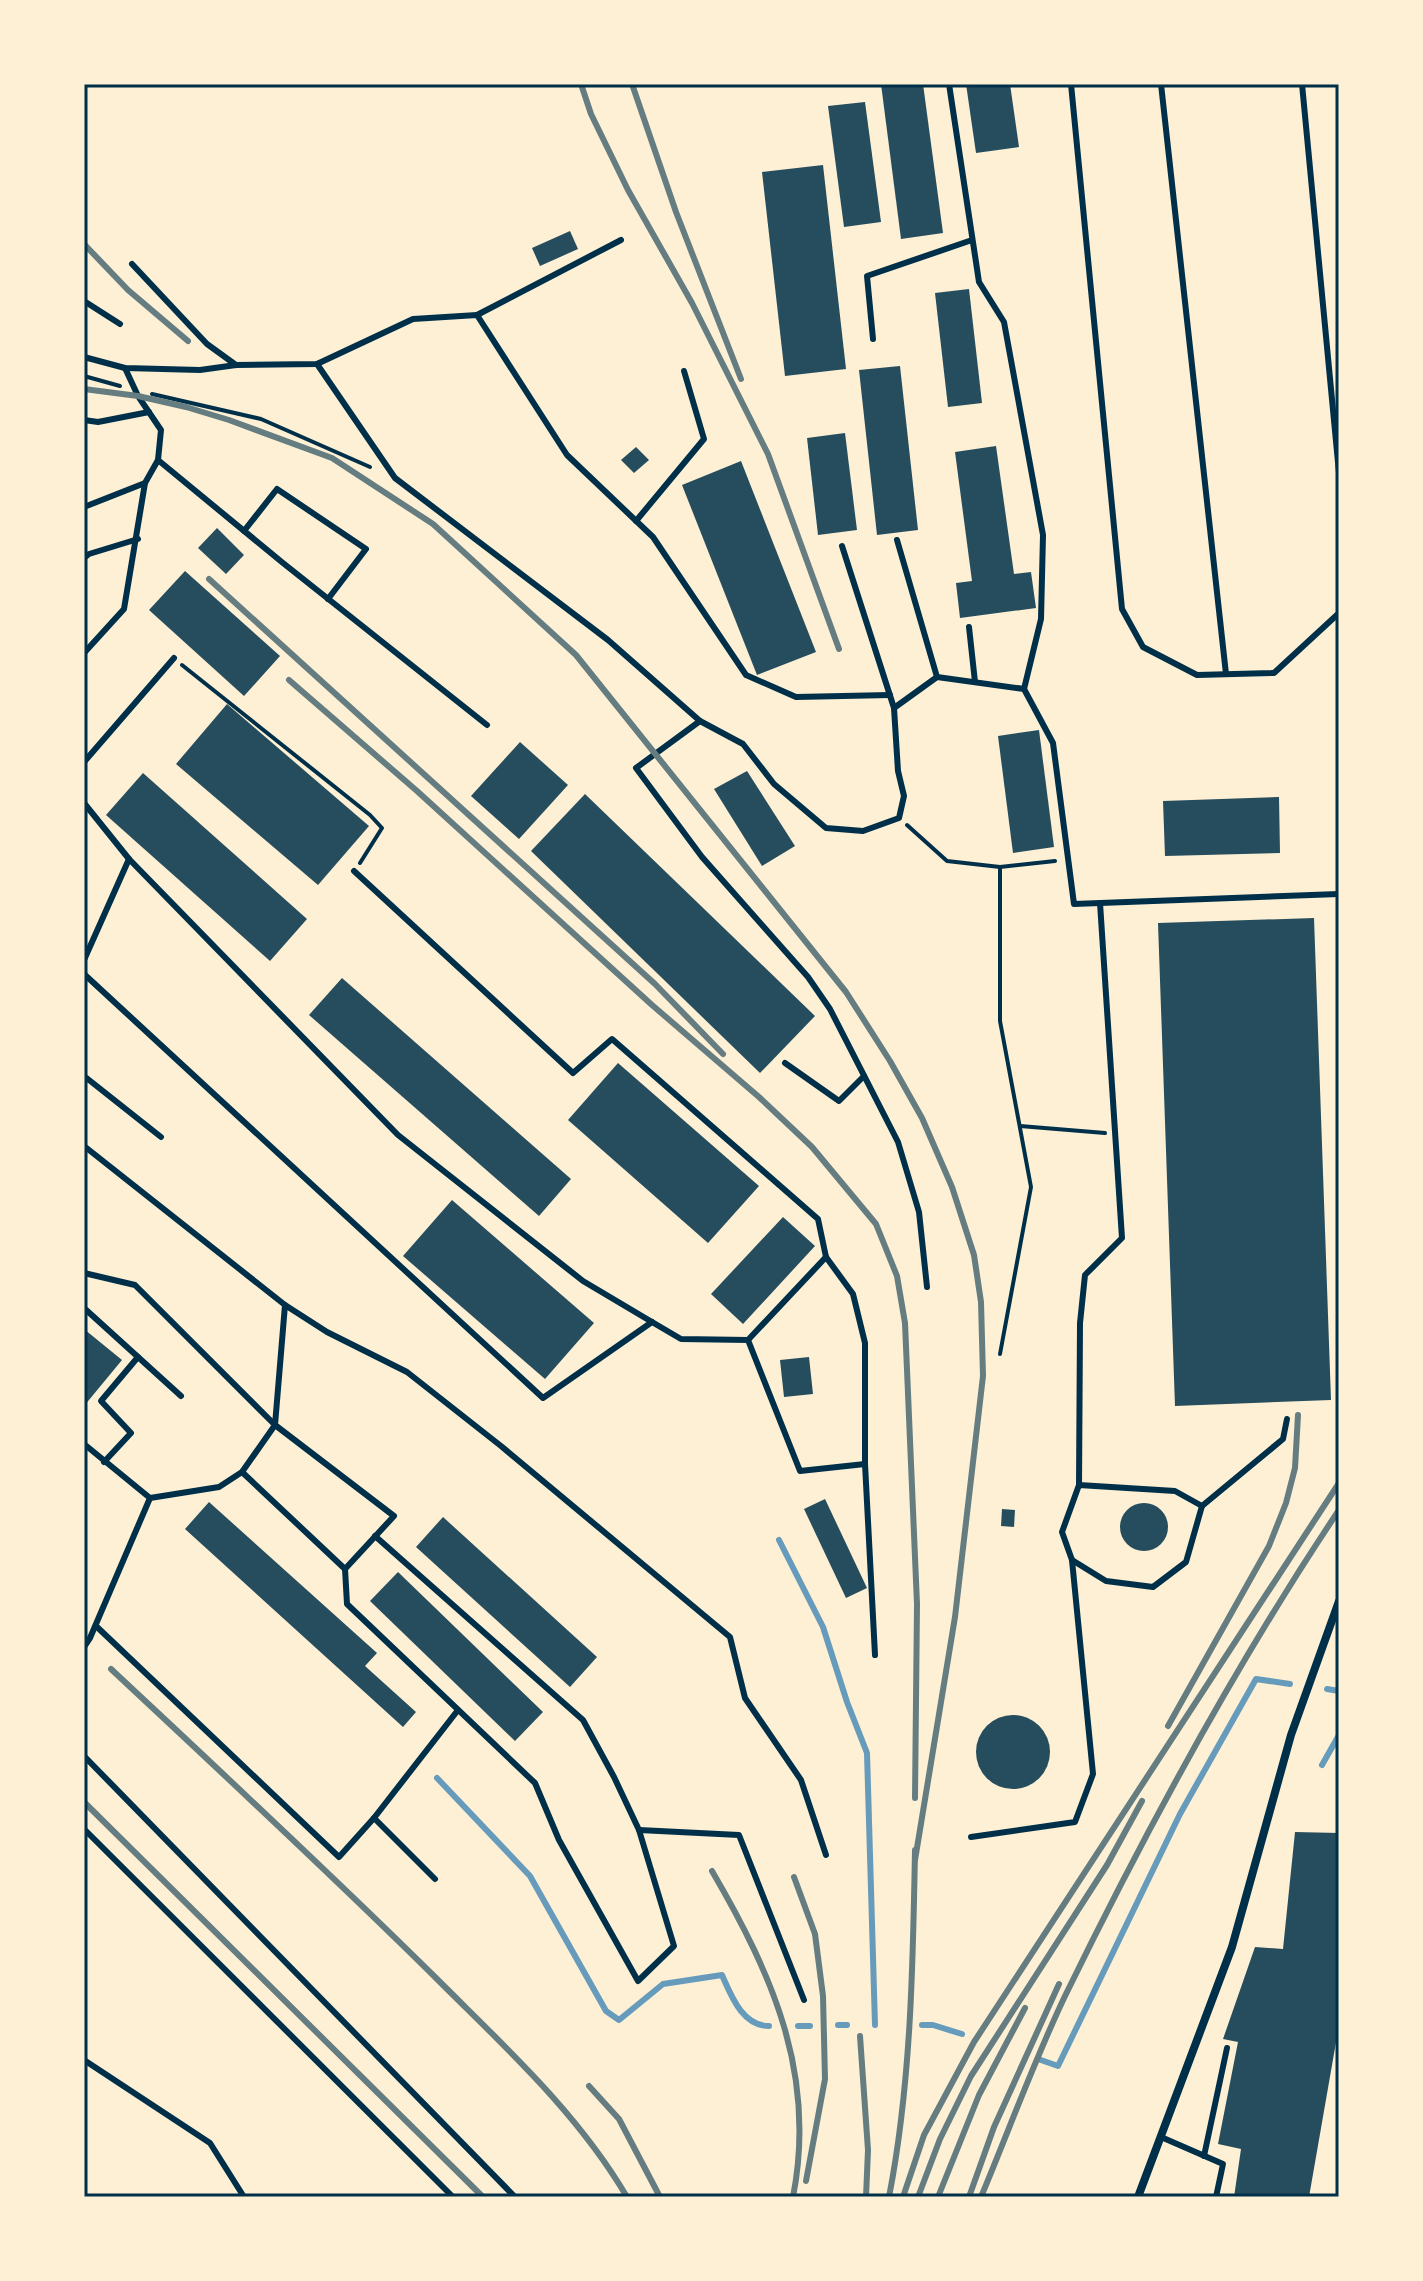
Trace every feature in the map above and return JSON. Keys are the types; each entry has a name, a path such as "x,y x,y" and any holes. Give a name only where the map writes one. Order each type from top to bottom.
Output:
{"street":[{"path":"1138,2197 1232,1947 1291,1735 1339,1601"}],"lane":[{"path":"949,84 979,282 1004,322 1043,535 1041,619 1024,689 1053,743 1074,904 1339,894"},
{"path":"1071,84 1122,609 1143,647 1197,675 1274,673 1339,613"},
{"path":"1161,84 1226,674"},
{"path":"1302,84 1339,473"},
{"path":"84,357 125,368 200,370 236,365 317,364 413,319 477,315 621,240"},
{"path":"873,339 867,276 972,240"},
{"path":"132,264 207,344 236,365"},
{"path":"84,301 120,324"},
{"path":"477,315 567,455 653,537 746,675 796,697 890,695"},
{"path":"317,364 395,478 608,640 700,721 743,744 774,784 826,828 863,831 899,818 904,796 898,771 894,708 842,546"},
{"path":"84,653 124,609 145,483 158,460 161,430 125,368"},
{"path":"636,521 704,439 684,371"},
{"path":"84,420 98,422 149,412"},
{"path":"158,460 487,725"},
{"path":"84,507 145,483"},
{"path":"244,531 277,489 366,549 328,599"},
{"path":"84,558 138,539"},
{"path":"897,540 937,677"},
{"path":"969,627 975,682"},
{"path":"84,762 174,658"},
{"path":"894,708 937,677 1024,689"},
{"path":"700,721 636,768 702,857 808,977 830,1009 898,1142 919,1212 927,1287"},
{"path":"84,803 129,859 398,1135 583,1281 681,1339 748,1340 826,1257"},
{"path":"84,960 129,859"},
{"path":"354,871 573,1073 612,1039 818,1219 826,1257 853,1294 865,1343 865,1464 875,1655"},
{"path":"971,1837 1075,1822 1093,1774 1072,1560 1062,1532 1079,1485 1080,1323 1085,1275 1122,1238 1100,903"},
{"path":"84,974 543,1398 652,1322"},
{"path":"785,1063 839,1101 864,1076"},
{"path":"84,1076 161,1137"},
{"path":"84,1146 285,1305 327,1332 407,1372 501,1446 730,1637 745,1698 801,1780 826,1855"},
{"path":"84,1273 135,1285 275,1425 394,1516 345,1569"},
{"path":"84,1444 150,1498 219,1487 242,1472 275,1425 285,1305"},
{"path":"84,1308 181,1396"},
{"path":"748,1340 800,1471 865,1464"},
{"path":"104,1462 131,1433 101,1401 138,1357"},
{"path":"1072,1560 1106,1581 1153,1587 1186,1562 1202,1506 1283,1439 1287,1419"},
{"path":"242,1472 345,1569 347,1604 535,1783 559,1840 638,1981 674,1946 639,1830 583,1720 375,1536"},
{"path":"1079,1485 1175,1491 1202,1506"},
{"path":"84,1647 96,1626 150,1498"},
{"path":"96,1626 339,1857 374,1818 458,1710"},
{"path":"84,1756 515,2197"},
{"path":"374,1818 435,1879"},
{"path":"84,1829 453,2197"},
{"path":"639,1830 739,1835 804,2000"},
{"path":"1204,2156 1227,2048"},
{"path":"84,2060 210,2143 244,2197"},
{"path":"1161,2137 1223,2164 1216,2197"}],"path":[{"path":"84,376 261,419 395,478"},
{"path":"174,658 370,815 382,828 354,871"},
{"path":"899,818 947,861 1000,867 1068,859"},
{"path":"1000,867 1000,1021 1031,1187 1000,1354"},
{"path":"1020,1126 1115,1134"}],"building":[{"path":"881,84 923,84 943,233 901,239"},
{"path":"966,84 1010,84 1019,147 976,153"},
{"path":"865,102 881,222 844,227 828,106"},
{"path":"823,165 846,369 785,376 762,172"},
{"path":"570,231 578,249 540,266 532,248"},
{"path":"969,289 982,403 948,407 935,293"},
{"path":"900,366 918,530 877,535 859,370"},
{"path":"845,433 857,530 818,535 807,438"},
{"path":"996,446 1014,574 1031,572 1036,608 960,618 956,583 972,581 955,452"},
{"path":"636,447 649,460 634,473 621,460"},
{"path":"741,461 816,652 757,675 682,485"},
{"path":"217,528 244,555 226,574 198,548"},
{"path":"185,571 280,656 244,696 149,610"},
{"path":"227,704 369,826 318,885 176,764"},
{"path":"1039,730 1054,847 1013,853 998,736"},
{"path":"520,742 568,785 519,839 471,796"},
{"path":"747,771 795,846 762,866 714,789"},
{"path":"143,773 307,919 270,961 106,815"},
{"path":"585,794 815,1016 760,1073 531,851"},
{"path":"1279,797 1280,853 1165,856 1163,801"},
{"path":"1314,918 1331,1400 1175,1406 1158,923"},
{"path":"342,978 571,1179 539,1216 309,1015"},
{"path":"618,1063 759,1186 708,1243 568,1120"},
{"path":"452,1200 594,1323 545,1379 403,1256"},
{"path":"783,1217 815,1246 743,1324 711,1294"},
{"path":"84,1329 122,1360 84,1406"},
{"path":"809,1357 813,1394 784,1397 780,1360"},
{"path":"825,1499 867,1588 846,1598 804,1509"},
{"path":"209,1502 377,1653 365,1666 416,1712 403,1727 185,1529"},
{"path":"1144,1503 1161,1510 1168,1527 1161,1544 1144,1551 1127,1544 1120,1527 1127,1510"},
{"path":"1002,1509 1015,1510 1014,1527 1001,1526"},
{"path":"443,1517 597,1657 570,1687 416,1547"},
{"path":"398,1572 543,1712 515,1741 370,1601"},
{"path":"1013,1715 1027,1718 1039,1726 1047,1738 1050,1752 1047,1766 1039,1778 1027,1786 1013,1789 999,1786 987,1778 979,1766 976,1752 979,1738 987,1726 999,1718"},
{"path":"1295,1832 1339,1833 1339,2025 1309,2197 1234,2197 1241,2149 1218,2144 1238,2042 1223,2039 1255,1947 1283,1949"}],"waterway":[{"path":"779,1540 823,1627 867,1753 875,2025"},
{"path":"1038,2059 1058,2066 1180,1814 1256,1679 1290,1684"},
{"path":"1327,1689 1339,1691"},
{"path":"1322,1765 1339,1735"},
{"path":"437,1778 530,1876 606,2011 619,2020 663,1984 722,1975 745,2015 760,2025 769,2026"},
{"path":"838,2025 847,2025"},
{"path":"922,2025 933,2025 962,2034"},
{"path":"798,2026 810,2026"}],"railway":[{"path":"581,84 591,114 628,190 692,303 768,454 839,649"},
{"path":"632,84 676,212 741,379"},
{"path":"84,244 128,290 188,341"},
{"path":"84,389 138,396 186,407 332,458 433,524 576,655 846,992 890,1061 922,1118 952,1187 974,1255 981,1302 983,1376 955,1617 915,1860"},
{"path":"209,579 655,984 723,1054"},
{"path":"289,680 759,1097 812,1147 876,1224 897,1276 905,1323 917,1604 915,1798"},
{"path":"1168,1726 1269,1546 1286,1503 1295,1468 1298,1415"},
{"path":"903,2197 924,2135 974,2042 1339,1483"},
{"path":"981,2197 1054,2021 1128,1871 1228,1688 1339,1510"},
{"path":"111,1669 275,1822 513,2055 586,2137 627,2197"},
{"path":"918,2197 940,2139 971,2076 1107,1865 1142,1801"},
{"path":"84,1802 483,2197"},
{"path":"889,2197 906,2068 912,1981 915,1850"},
{"path":"712,1871 753,1948 784,2026 794,2067 799,2109 799,2152 793,2197"},
{"path":"794,1877 815,1934 823,1996 825,2079 806,2181"},
{"path":"969,2197 994,2127 1059,1984"},
{"path":"938,2197 979,2095 1025,2008"},
{"path":"860,2036 868,2150 866,2197"},
{"path":"589,2086 619,2119 660,2197"}]}
